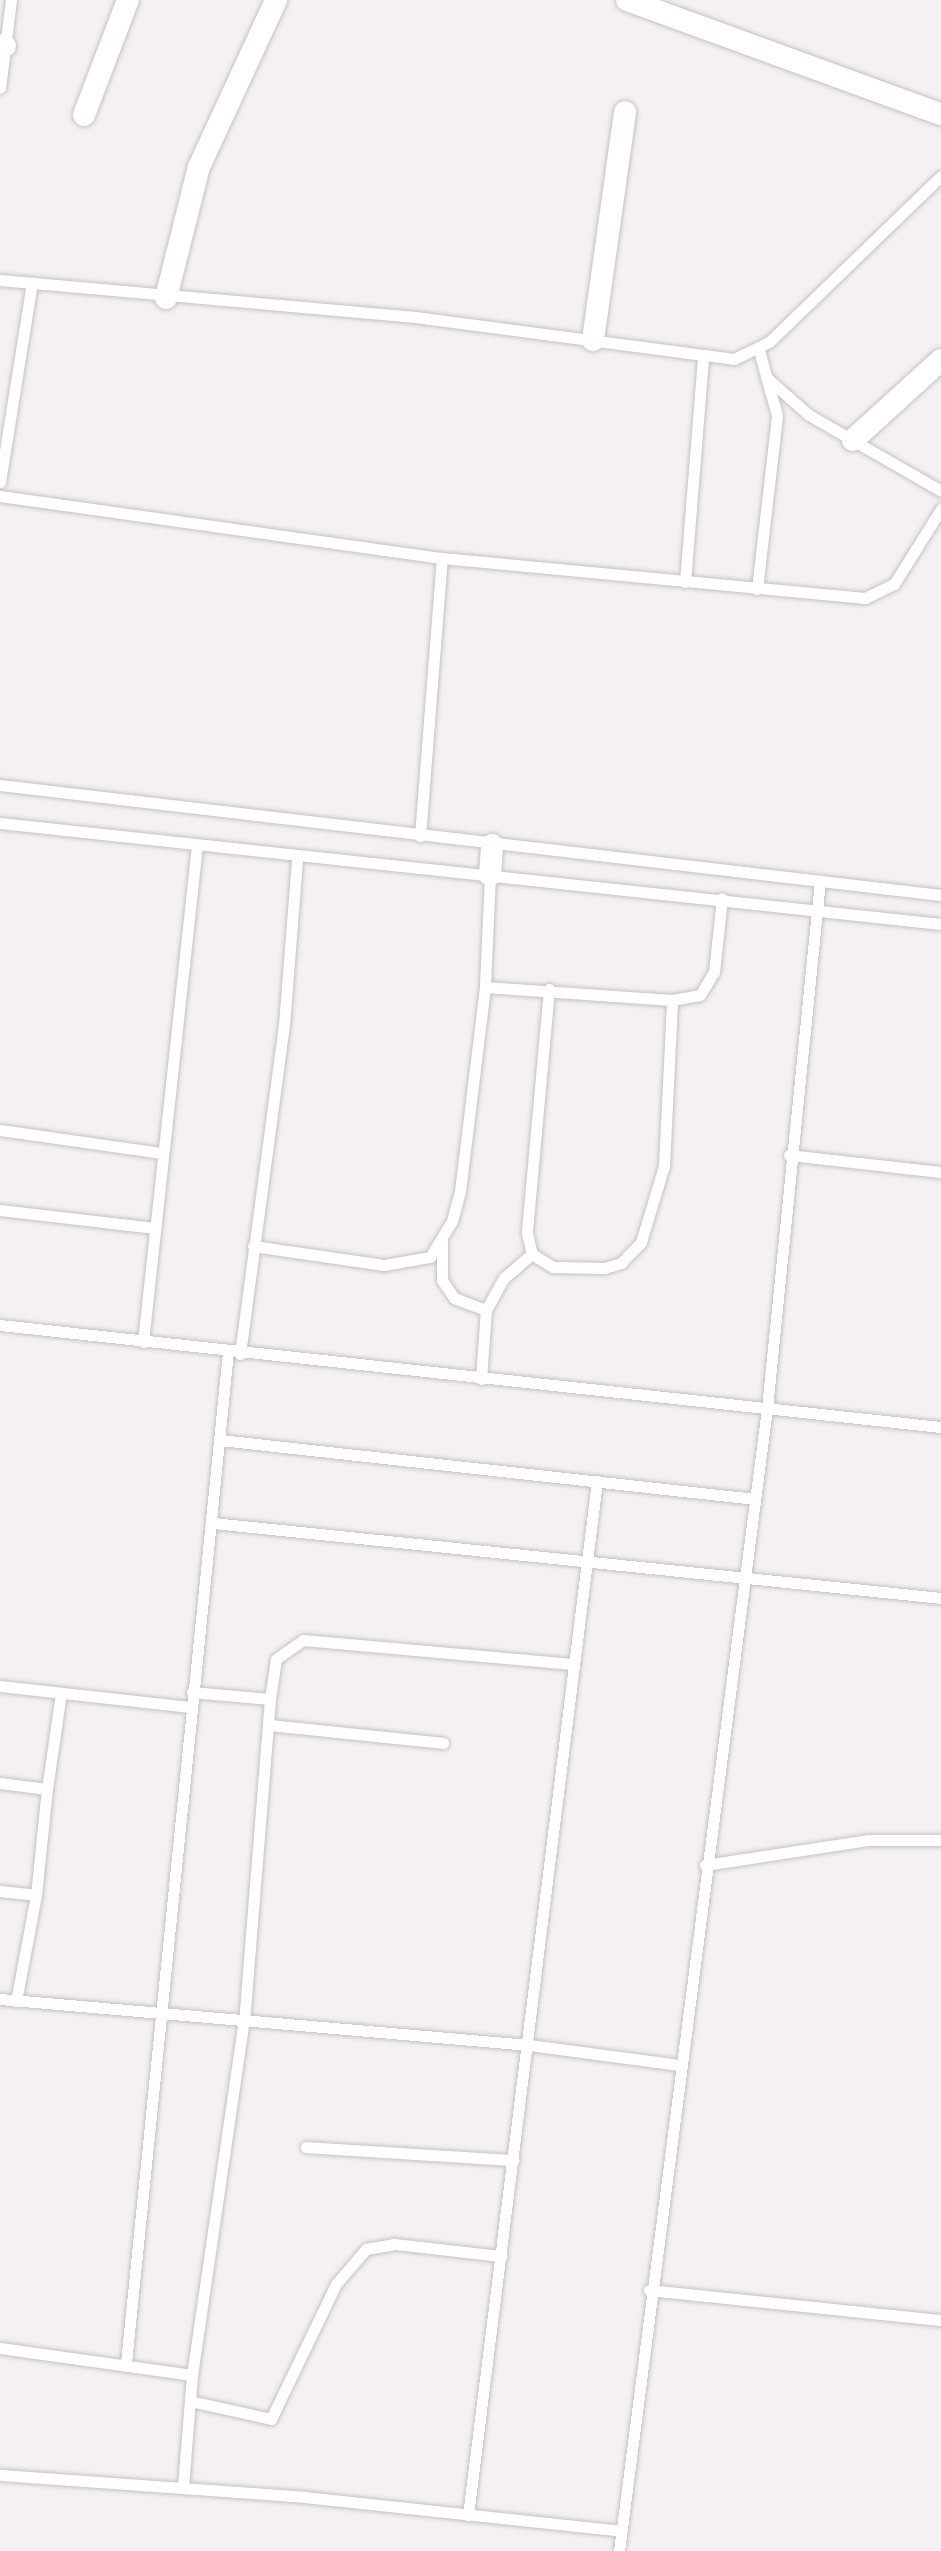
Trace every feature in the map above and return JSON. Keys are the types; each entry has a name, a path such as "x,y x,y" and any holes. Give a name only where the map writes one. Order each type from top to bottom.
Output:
{"street":[{"path":"84,116 128,0"},
{"path":"166,298 199,167 276,0"},
{"path":"627,0 941,114"},
{"path":"594,340 625,112"},
{"path":"853,440 941,360"},
{"path":"490,875 492,845"}],"lane":[{"path":"0,88 11,0"},
{"path":"0,280 415,318 734,358 759,350 941,176"},
{"path":"0,482 32,283"},
{"path":"757,589 777,415 759,350"},
{"path":"685,582 704,356"},
{"path":"766,377 810,415 941,492"},
{"path":"0,496 442,558 850,598 887,591 941,509"},
{"path":"420,836 442,558"},
{"path":"0,785 941,895"},
{"path":"0,823 197,848 722,898 941,924"},
{"path":"143,1342 197,848"},
{"path":"126,2363 220,1440 284,1026 298,858"},
{"path":"486,1310 454,1298 442,1280 442,1242 470,1131 490,875"},
{"path":"618,2551 678,2065 767,1408 789,1155 822,909 820,881"},
{"path":"484,988 549,989 672,1000 700,995 708,986 722,898"},
{"path":"549,989 527,1233 532,1254 553,1267 604,1268 621,1263 641,1242 664,1166 672,1000"},
{"path":"0,1130 162,1153"},
{"path":"789,1155 941,1172"},
{"path":"0,1210 155,1228"},
{"path":"253,1246 384,1265 430,1257 442,1242"},
{"path":"481,1379 486,1310 504,1278 532,1254"},
{"path":"0,1325 941,1427"},
{"path":"220,1440 755,1499"},
{"path":"468,2515 528,2046 570,1664 597,1481"},
{"path":"213,1524 941,1598"},
{"path":"183,2488 192,2375 244,2019 276,1659 303,1640 570,1664"},
{"path":"0,1686 190,1707"},
{"path":"16,2001 36,1895 61,1692"},
{"path":"192,1692 270,1699"},
{"path":"270,1725 443,1743"},
{"path":"0,1783 47,1790"},
{"path":"705,1865 869,1840 941,1840"},
{"path":"0,1891 36,1895"},
{"path":"0,1999 528,2046 678,2065"},
{"path":"306,2147 514,2160"},
{"path":"190,2401 270,2418 336,2284 366,2249 395,2244 502,2256"},
{"path":"649,2290 941,2320"},
{"path":"0,2348 192,2375"},
{"path":"0,2475 183,2488 622,2531"}]}
